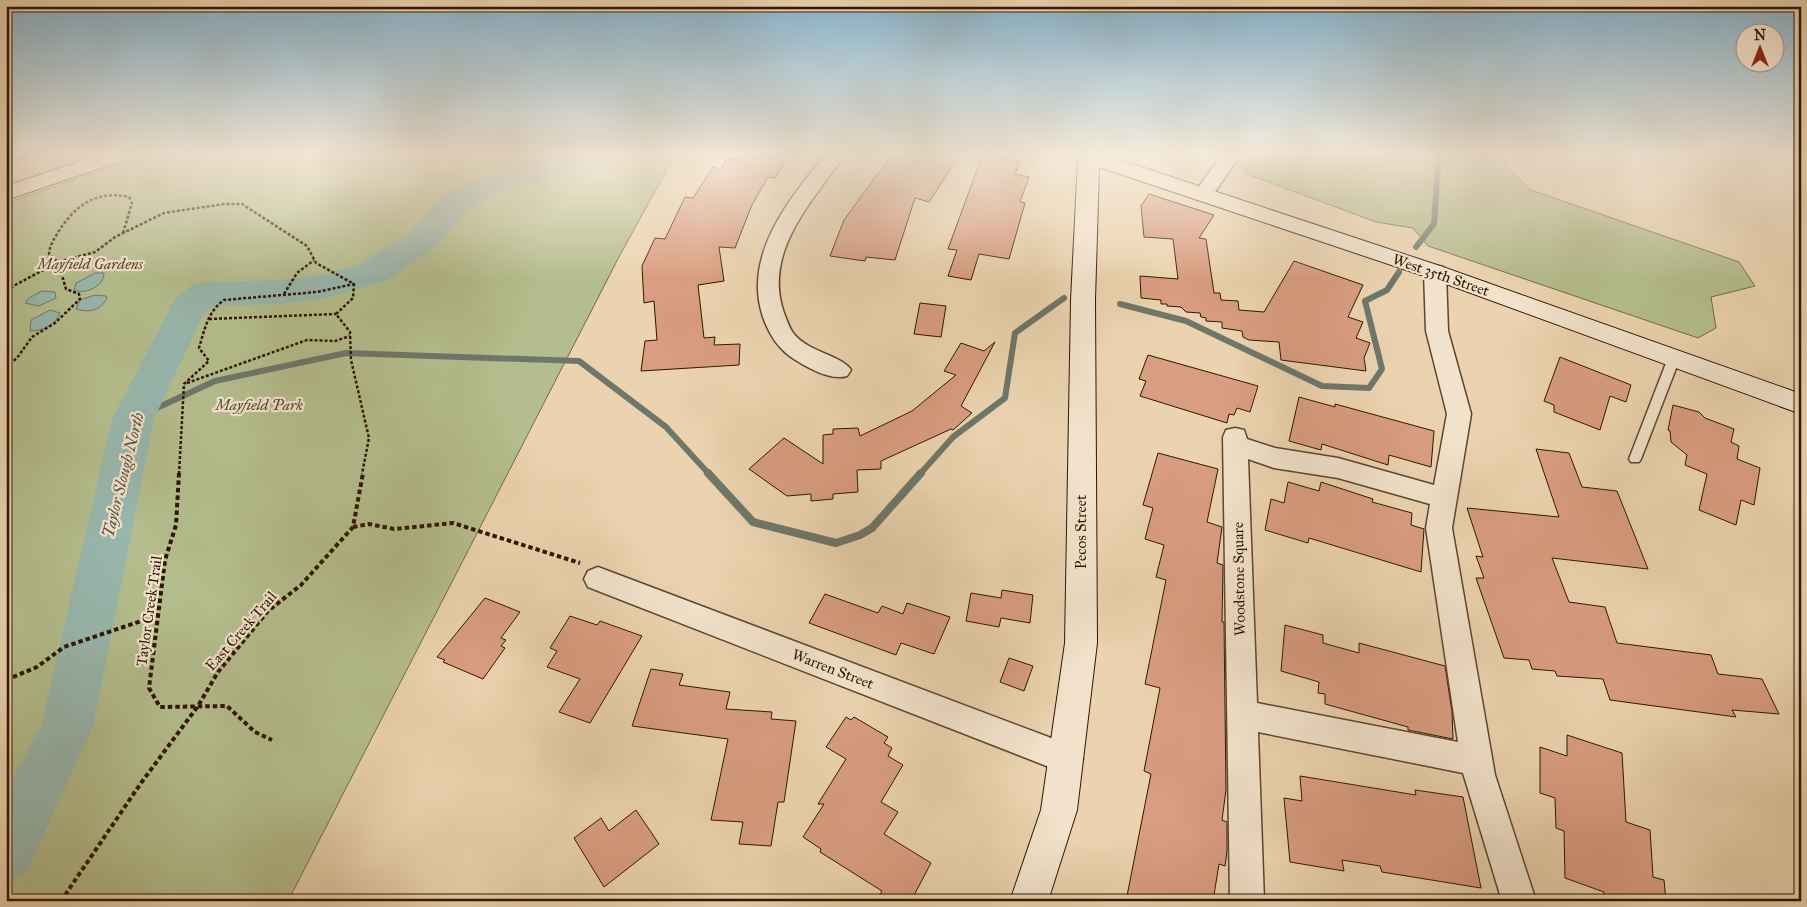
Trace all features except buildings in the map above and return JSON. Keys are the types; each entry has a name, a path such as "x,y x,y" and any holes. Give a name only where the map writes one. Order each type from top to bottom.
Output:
{"street":[{"path":"805,195 790,218 775,249 767,273 771,313 785,340 807,357 839,370"},
{"name":"Pecos Street","path":"1029,901 1059,810 1081,642 1083,195"},
{"name":"West 35th Street","path":"1204,195 1435,272 1801,404"},
{"path":"1435,272 1437,331 1459,414 1439,528 1479,775 1519,901"},
{"name":"Woodstone Square","path":"1247,901 1235,441 1274,458 1338,468 1444,498"},
{"name":"Warren Street","path":"598,579 1067,759"},
{"path":"1242,714 1477,761"}],"lane":[{"path":"1636,459 1674,358"}],"path":[{"path":"6,367 18,360 24,353 25,346 36,334 51,327 80,299 80,294 66,289 58,262 49,254 49,247 68,216 95,196 99,195"},
{"path":"123,234 132,203 129,196 126,195"},
{"path":"6,290 58,262 95,252 123,234 164,213 224,204 242,204 307,246 316,263 354,284"},
{"path":"284,295 297,272 314,260"},
{"path":"184,384 209,361 199,348 209,320 218,303 224,300 316,292 354,284"},
{"path":"209,320 336,314 353,298 354,284"},
{"path":"336,314 350,336 351,360 369,438 353,527 369,524 394,529 453,523 595,568 598,579"},
{"path":"184,384 307,340 335,341 350,336"},
{"name":"Taylor Creek Trail","path":"184,384 181,410 176,525 165,560 150,688 160,707 227,706 255,732 272,740"},
{"name":"East Creek Trail","path":"61,901 141,783 198,706 218,672 268,611 300,585 353,527"},
{"path":"6,680 37,667 64,647 159,615"}],"green space":[{"name":"Mayfield Park","path":"29,195 653,195 620,255 288,901 6,901 6,203"},
{"path":"1304,195 1546,195 1739,262 1755,286 1711,297 1716,328 1698,338 1428,246 1413,228 1376,222"}],"water":[{"path":"95,273 104,273 98,285 89,290 74,290 76,283"},
{"path":"42,291 55,292 56,298 39,306 25,303 29,298"},
{"path":"95,295 106,296 107,299 101,306 93,310 76,309 80,300"},
{"path":"50,310 60,313 55,321 39,330 30,331 31,320"}],"waterway":[{"name":"Taylor Slough North","path":"6,853 67,726 133,419 188,308 205,294 281,292 322,287 373,273 420,242 455,204 470,195"},
{"path":"1416,247 1434,224 1436,195"},
{"path":"1120,304 1186,321 1322,386 1369,388 1382,369 1365,301 1387,290 1399,272"},
{"path":"920,474 953,437 1005,398 1015,333 1064,298"},
{"path":"133,419 215,381 346,353 579,361 666,427 709,474"},
{"path":"708,473 753,522 836,543 860,535 872,528 921,473"}],"park label":[{"name":"Mayfield Gardens","path":"90,264"}]}
